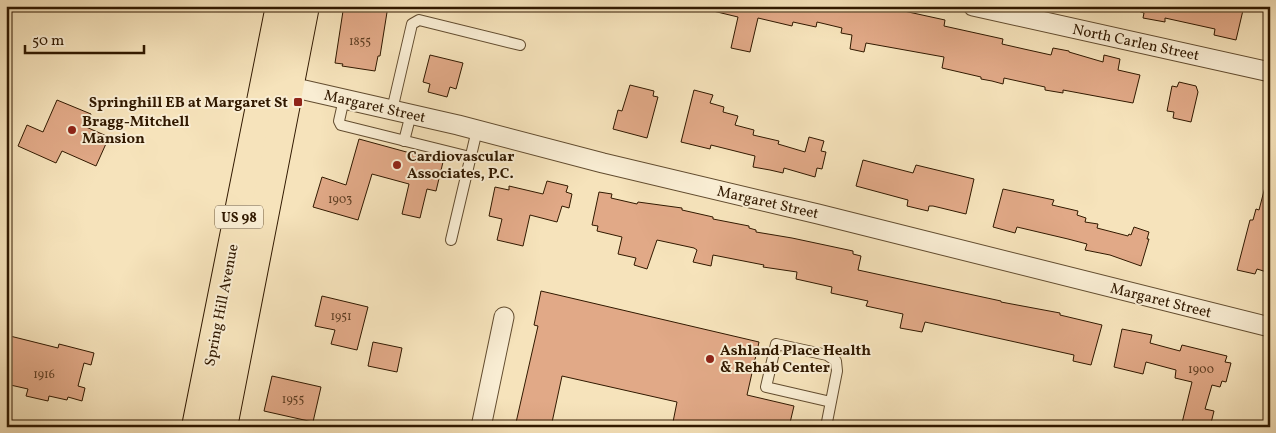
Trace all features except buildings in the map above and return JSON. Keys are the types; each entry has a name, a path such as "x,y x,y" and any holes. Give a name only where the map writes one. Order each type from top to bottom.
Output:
{"main road":[{"name":"Spring Hill Avenue","path":"223,427 278,84 280,6"},
{"name":"Spring Hill Avenue","path":"196,427 278,84 305,6"}],"street":[{"name":"North Carlen Street","path":"973,6 1270,72"},
{"name":"Margaret Street","path":"278,84 477,130 603,163 818,214 1270,327"},
{"path":"481,427 504,317"}],"lane":[{"path":"392,110 412,24 419,20 520,45"},
{"path":"344,99 339,120 341,125 470,157"},
{"path":"404,141 411,114"},
{"path":"451,240 477,130"},
{"path":"826,427 831,402 837,371 836,361 826,355 776,344 766,387 831,402"}],"place":[{"name":"Springhill EB at Margaret St","path":"298,102"},
{"name":"Bragg-Mitchell Mansion","path":"72,130"},
{"name":"Cardiovascular Associates, P.C.","path":"397,165"},
{"name":"Ashland Place Health & Rehab Center","path":"710,359"}]}
